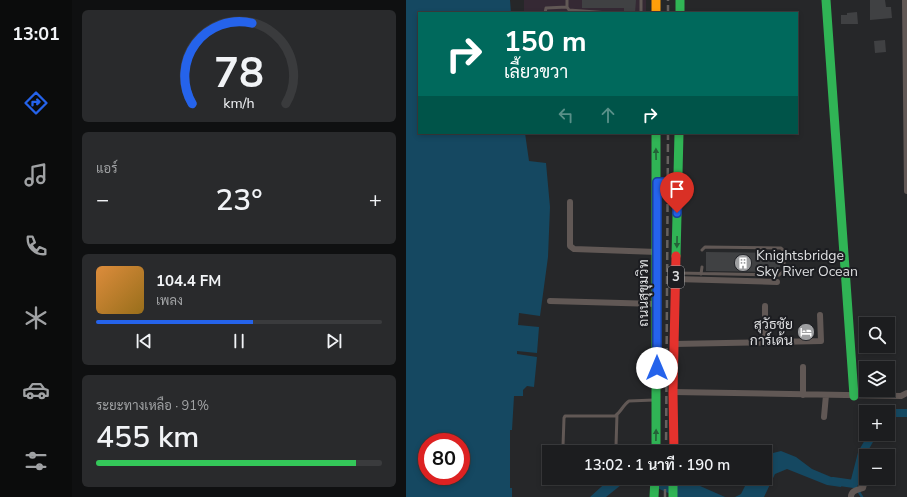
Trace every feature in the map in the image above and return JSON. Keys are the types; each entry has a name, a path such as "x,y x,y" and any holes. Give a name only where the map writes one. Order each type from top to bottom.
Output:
{"main road":[{"path":"656,0 656,12"},
{"path":"680,0 680,12"},
{"path":"826,0 854,396"},
{"name":"ถนนสุขุมวิท","path":"656,134 667,182 676,276 673,392 674,445"},
{"name":"ถนนสุขุมวิท","path":"656,445 656,252 667,182 679,134"},
{"path":"654,497 655,485"},
{"path":"673,485 673,497"}],"street":[{"path":"905,0 907,190"},
{"path":"570,202 570,246 574,249 656,252"},
{"path":"676,276 777,282"},
{"path":"550,301 657,304"},
{"path":"765,306 765,343"},
{"path":"674,344 821,341 820,315"},
{"path":"803,367 803,395"},
{"path":"673,392 854,396 901,396 907,393"},
{"path":"824,417 826,395"},
{"path":"852,494 863,488 864,485"}],"lane":[{"path":"567,0 567,7"},
{"path":"641,0 641,12"},
{"path":"544,12 546,8 567,7 569,10 596,12"},
{"path":"676,276 701,274 779,276 784,271 784,251 781,248 705,247 702,250"},
{"path":"701,274 702,267"},
{"path":"617,414 616,446 612,448 565,449 562,446 565,416 615,416 629,401 656,400"}],"shaded area":[{"path":"524,0 646,0 646,12 524,12"}],"water":[{"path":"406,0 510,0 511,12 418,12 418,134 525,134 529,161 546,163 550,207 548,257 540,316 519,313 518,325 539,327 537,353 517,351 517,354 537,357 534,387 527,386 523,390 523,396 514,396 512,430 510,430 510,488 512,488 512,497 406,497"},
{"path":"781,451 796,457 812,469 843,482 841,487 827,485 787,469 775,474 772,480 772,453"},
{"path":"603,485 621,485 606,497 590,497"},
{"path":"651,485 698,485 725,497 677,497"},
{"path":"746,485 770,485 764,497 735,497 741,494"}],"building":[{"path":"582,0 636,0 635,12 624,12 624,8 582,8"},
{"path":"870,0 885,0 886,7 891,7 892,18 870,20"},
{"path":"857,12 858,24 841,24 841,15"},
{"path":"885,40 886,52 875,53 874,41"},
{"name":"Knightsbridge Sky River Ocean","path":"706,252 780,253 780,271 706,271"}],"waterway":[{"path":"895,413 907,413"},
{"path":"833,481 854,484 862,453 869,441"},
{"path":"854,484 862,497"}],"railway":[{"path":"668,0 668,12"},
{"path":"666,445 668,134"},
{"path":"665,485 665,497"}],"traffic: fast":[{"path":"680,0 680,12"},
{"path":"826,0 854,396"},
{"path":"656,134 656,445"},
{"path":"676,256 679,134"},
{"path":"654,497 655,485"},
{"path":"673,485 673,497"}],"traffic: slow":[{"path":"656,0 656,12"}],"traffic: jam":[{"path":"674,445 673,392 676,256"}],"place":[{"name":"Knightsbridge Sky River Ocean","path":"743,263"},
{"name":"สุวัธชัย การ์เด้น","path":"806,332"}],"route":[{"path":"657,368 657,182 678,182 677,213"}]}
